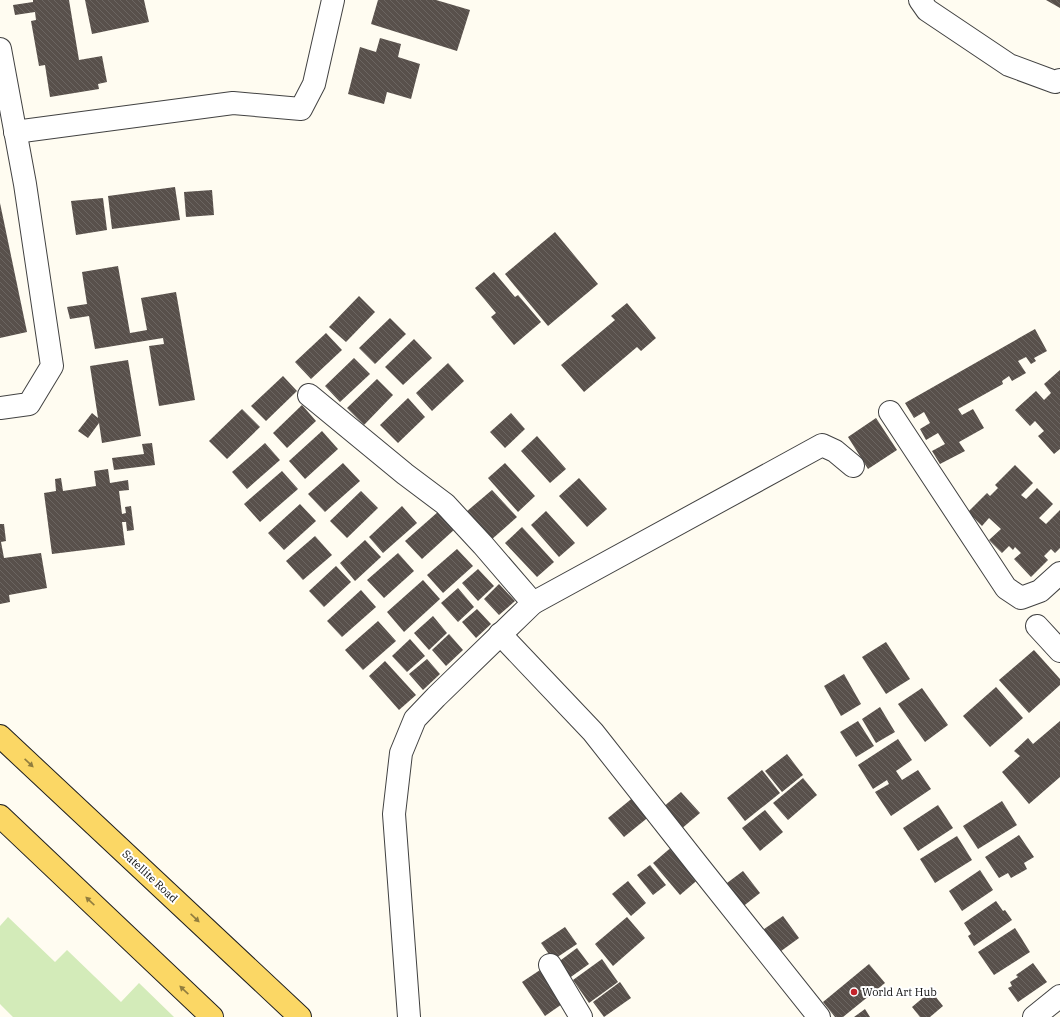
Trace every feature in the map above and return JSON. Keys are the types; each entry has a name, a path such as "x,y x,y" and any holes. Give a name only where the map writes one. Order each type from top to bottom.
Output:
{"main road":[{"name":"Satellite Road","path":"0,736 300,1017"},
{"path":"0,816 212,1017"}],"street":[{"path":"15,132 233,103 301,109 314,84 333,0"},
{"path":"920,0 927,10 1010,65 1055,82 1060,80"},
{"path":"0,49 25,184 52,366 29,404 0,408"},
{"path":"309,395 405,474 445,504 533,603"},
{"path":"890,412 1006,588 1021,598 1040,591 1060,573"},
{"path":"410,1017 394,814 401,753 415,719 533,603 822,446 835,451 853,466"},
{"path":"1038,626 1060,651"},
{"path":"500,634 593,732 819,1017"},
{"path":"550,965 581,1017"},
{"path":"1034,1017 1060,996"}],"green space":[{"path":"8,917 55,962 67,950 121,1002 139,983 174,1017 13,1017 0,1004 0,926"}],"building":[{"path":"33,0 69,0 79,60 102,56 107,82 98,84 99,89 50,97 45,65 39,66 31,21 36,20 35,12 15,15 13,5 33,2"},
{"path":"85,0 144,0 149,22 92,34"},
{"path":"378,0 436,0 470,10 457,51 371,24"},
{"path":"1046,0 1060,0 1060,8"},
{"path":"380,38 401,44 398,57 420,64 411,99 387,92 384,104 348,94 360,47 376,52"},
{"path":"175,187 180,220 112,229 108,196"},
{"path":"212,190 214,215 186,217 184,192"},
{"path":"103,198 107,230 76,235 71,201"},
{"path":"0,203 27,332 0,338"},
{"path":"555,232 598,284 548,326 505,274"},
{"path":"118,266 130,333 147,330 141,298 176,292 195,400 159,406 149,346 164,344 163,338 95,349 89,316 70,319 67,307 87,304 82,272"},
{"path":"494,272 515,297 518,295 541,322 514,345 491,317 496,313 475,288"},
{"path":"359,296 375,312 346,342 329,327"},
{"path":"627,303 656,338 641,351 637,347 584,392 561,365 615,320 611,316"},
{"path":"390,318 406,334 375,364 359,348"},
{"path":"1035,329 1047,351 1034,358 1036,361 1031,364 1026,357 1018,361 1026,373 1012,381 1009,376 1002,381 1003,384 958,409 962,415 973,409 984,428 959,442 965,451 940,464 932,451 945,444 938,433 926,440 920,429 930,423 924,412 914,418 905,403"},
{"path":"326,333 342,350 311,379 295,362"},
{"path":"414,339 432,358 403,385 385,367"},
{"path":"354,358 370,374 340,402 325,386"},
{"path":"128,360 141,436 102,443 99,423 88,438 78,431 92,413 98,418 90,366"},
{"path":"448,363 464,381 432,411 416,393"},
{"path":"1060,370 1060,449 1054,454 1038,436 1044,431 1035,421 1030,426 1015,410 1036,391 1044,400 1051,393 1044,384"},
{"path":"283,376 297,391 266,421 251,406"},
{"path":"377,379 393,395 364,425 347,408"},
{"path":"408,398 425,417 398,443 380,425"},
{"path":"302,405 316,421 287,448 273,433"},
{"path":"242,409 260,427 227,459 209,441"},
{"path":"511,413 525,429 505,448 490,432"},
{"path":"876,418 897,450 868,469 848,437"},
{"path":"322,431 338,449 305,479 289,461"},
{"path":"537,436 566,469 550,483 521,451"},
{"path":"152,443 155,465 114,470 112,458 144,454 142,444"},
{"path":"265,443 280,460 247,489 232,472"},
{"path":"343,463 360,481 325,512 308,494"},
{"path":"505,463 535,496 518,512 488,478"},
{"path":"1015,465 1033,483 1021,495 1026,499 1037,488 1053,504 1039,518 1046,524 1060,510 1060,548 1055,553 1051,549 1044,556 1048,560 1031,577 1014,559 1021,553 1015,547 1013,550 1009,546 1002,553 989,540 1001,529 989,518 982,526 968,512 987,493 990,496 998,488 995,485"},
{"path":"108,469 110,483 128,480 129,490 119,491 122,514 126,513 125,507 131,506 134,530 127,531 126,522 122,522 125,545 52,554 44,493 56,491 55,479 61,478 63,491 96,486 94,471"},
{"path":"282,471 298,489 260,522 244,504"},
{"path":"579,478 607,509 587,527 559,496"},
{"path":"492,490 517,517 491,540 466,512"},
{"path":"361,491 378,508 347,538 330,521"},
{"path":"300,504 316,521 284,550 268,533"},
{"path":"402,506 417,523 383,553 369,537"},
{"path":"439,511 455,529 422,559 405,541"},
{"path":"546,511 575,543 559,557 531,525"},
{"path":"0,524 4,524 6,541 1,542 4,558 41,553 47,588 9,595 10,602 0,604"},
{"path":"522,527 554,562 537,577 505,543"},
{"path":"315,536 332,555 303,580 286,561"},
{"path":"365,540 381,557 355,581 340,563"},
{"path":"457,549 473,566 443,593 427,575"},
{"path":"398,553 414,571 384,598 367,580"},
{"path":"336,566 351,582 324,607 309,591"},
{"path":"478,569 494,586 478,601 462,583"},
{"path":"423,580 440,599 404,632 387,612"},
{"path":"499,584 515,601 499,615 484,599"},
{"path":"458,588 474,607 458,622 441,603"},
{"path":"361,590 376,607 342,637 327,621"},
{"path":"477,609 491,624 476,638 462,622"},
{"path":"433,616 447,633 429,650 414,633"},
{"path":"378,621 396,641 363,670 345,650"},
{"path":"449,634 463,650 446,666 432,650"},
{"path":"410,639 425,656 407,672 392,656"},
{"path":"886,642 910,679 886,694 862,657"},
{"path":"1034,650 1060,679 1060,685 1029,713 999,680"},
{"path":"427,659 440,674 423,690 409,674"},
{"path":"385,661 416,695 399,710 369,676"},
{"path":"844,674 861,704 841,716 824,686"},
{"path":"996,687 1023,718 990,747 963,716"},
{"path":"922,688 948,725 925,742 898,704"},
{"path":"880,707 895,732 876,743 862,719"},
{"path":"858,721 874,746 856,757 840,732"},
{"path":"1060,721 1060,777 1029,804 1002,772 1020,756 1014,751 1028,738 1033,744"},
{"path":"898,739 912,760 896,771 902,780 918,770 931,789 891,816 875,792 889,784 887,780 873,789 858,765"},
{"path":"787,754 803,775 782,792 765,771"},
{"path":"762,770 780,793 745,821 727,798"},
{"path":"803,778 817,795 788,820 773,803"},
{"path":"681,792 700,813 680,830 662,808"},
{"path":"635,796 651,815 624,837 608,818"},
{"path":"1002,801 1017,825 978,849 963,826"},
{"path":"938,805 953,828 918,851 903,828"},
{"path":"765,810 783,832 760,851 742,828"},
{"path":"1019,835 1034,857 1024,863 1027,869 1011,878 1008,873 999,878 985,857"},
{"path":"957,836 972,860 935,883 920,859"},
{"path":"674,845 701,877 680,895 653,863"},
{"path":"650,865 666,885 653,895 637,875"},
{"path":"980,870 993,890 962,911 949,891"},
{"path":"743,871 760,893 741,908 723,886"},
{"path":"628,881 646,903 631,916 612,894"},
{"path":"996,901 1012,920 974,946 968,936 971,934 964,923"},
{"path":"783,916 799,938 777,954 760,932"},
{"path":"627,917 645,938 613,966 595,944"},
{"path":"565,927 577,944 553,960 541,943"},
{"path":"1015,928 1030,952 994,975 978,952"},
{"path":"577,948 589,964 568,979 557,963"},
{"path":"602,959 618,982 589,1003 573,980"},
{"path":"1033,963 1047,982 1018,1002 1008,988 1012,986 1010,982 1018,977 1016,975"},
{"name":"World Art Hub","path":"869,964 885,983 843,1017 835,1017 823,1002"},
{"path":"543,968 565,1002 545,1016 522,982"},
{"path":"620,982 631,998 604,1017 593,1002"},
{"path":"931,991 943,1006 930,1017 920,1017 912,1007"},
{"path":"865,1009 870,1017 854,1017"}],"place":[{"name":"World Art Hub","path":"854,992"}]}
